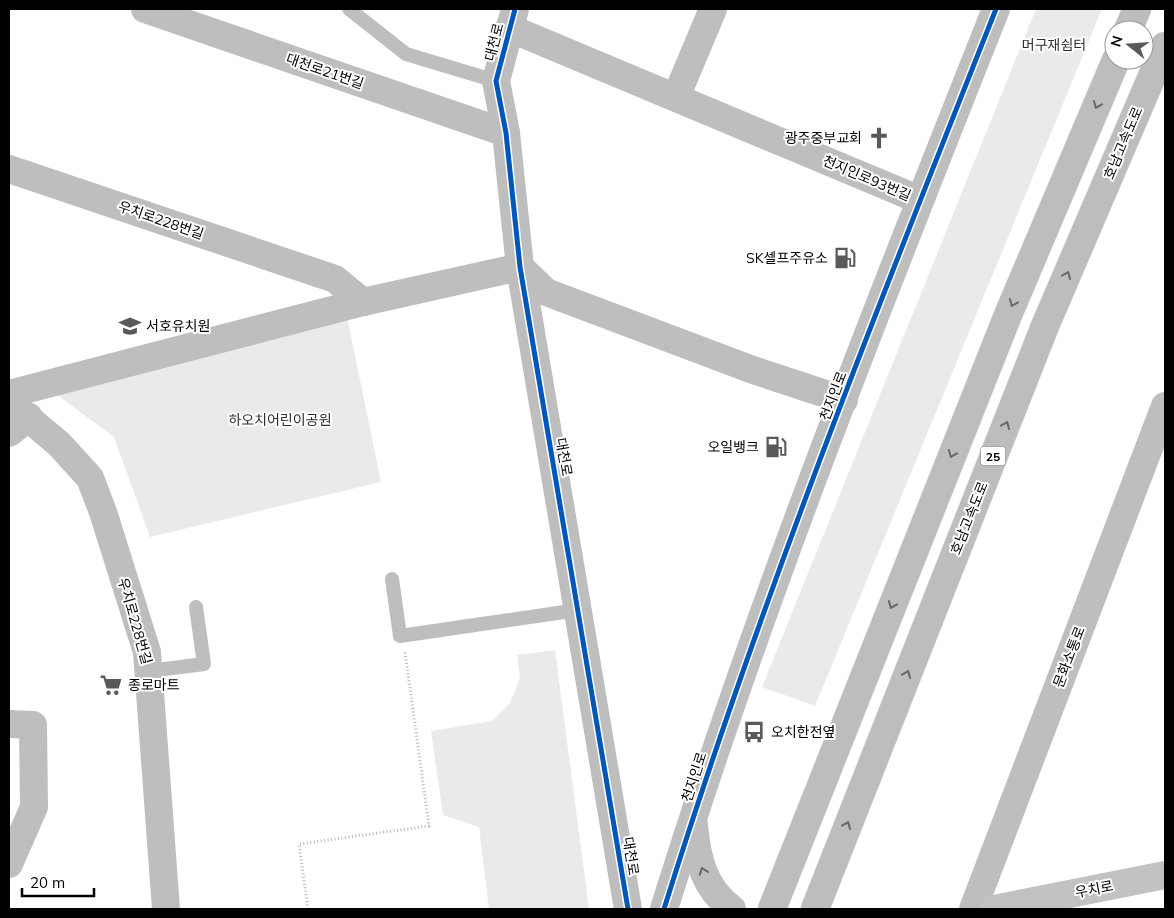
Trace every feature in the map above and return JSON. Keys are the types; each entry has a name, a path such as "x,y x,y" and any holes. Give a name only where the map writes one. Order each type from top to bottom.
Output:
{"highway":[{"name":"호남고속도로","path":"815,909 1045,326 1165,46"},
{"path":"772,909 785,872 1008,315 1112,70"}],"main road":[{"name":"우치로","path":"994,909 1165,875"}],"street":[{"name":"대천로21번길","path":"145,9 506,133"},
{"path":"676,97 712,9"},
{"name":"천지인로","path":"664,909 716,745 920,200 996,9"},
{"name":"대천로","path":"512,18 496,81 506,133 520,267 628,909"},
{"name":"천지인로93번길","path":"512,18 676,97 920,200"},
{"name":"우치로228번길","path":"9,169 335,280 363,302"},
{"path":"9,394 363,302 520,267"},
{"name":"천지인로","path":"520,267 546,292 753,370 844,400"},
{"name":"문화소통로","path":"973,909 1165,406"},
{"name":"우치로228번길","path":"16,417 59,444 90,478 103,512 147,652 166,909"},
{"path":"9,724 34,725 34,807 9,864"},
{"path":"694,815 697,855 707,882 724,903 732,909"}],"lane":[{"path":"348,9 406,54 496,81"},
{"path":"392,579 400,636 578,610"},
{"path":"149,672 204,664 196,607"}],"path":[{"path":"308,909 299,844 429,826 404,644"}],"green space":[{"name":"머구재쉼터","path":"1036,9 1102,9 815,706 762,687"},
{"name":"하오치어린이공원","path":"347,317 381,482 150,537 114,437 53,392"},
{"path":"555,650 589,909 489,909 479,827 443,815 431,731 492,721 510,703 520,678 517,655"}],"cycle path":[{"path":"515,9 496,81 506,133 520,267 628,909"},
{"path":"664,909 739,681 821,456 996,9"}],"place":[{"name":"광주중부교회","path":"879,138"},
{"name":"SK셀프주유소","path":"845,258"},
{"name":"서호유치원","path":"130,326"},
{"name":"오일뱅크","path":"776,447"},
{"name":"종로마트","path":"111,685"},
{"name":"오치한전옆","path":"754,732"}]}
